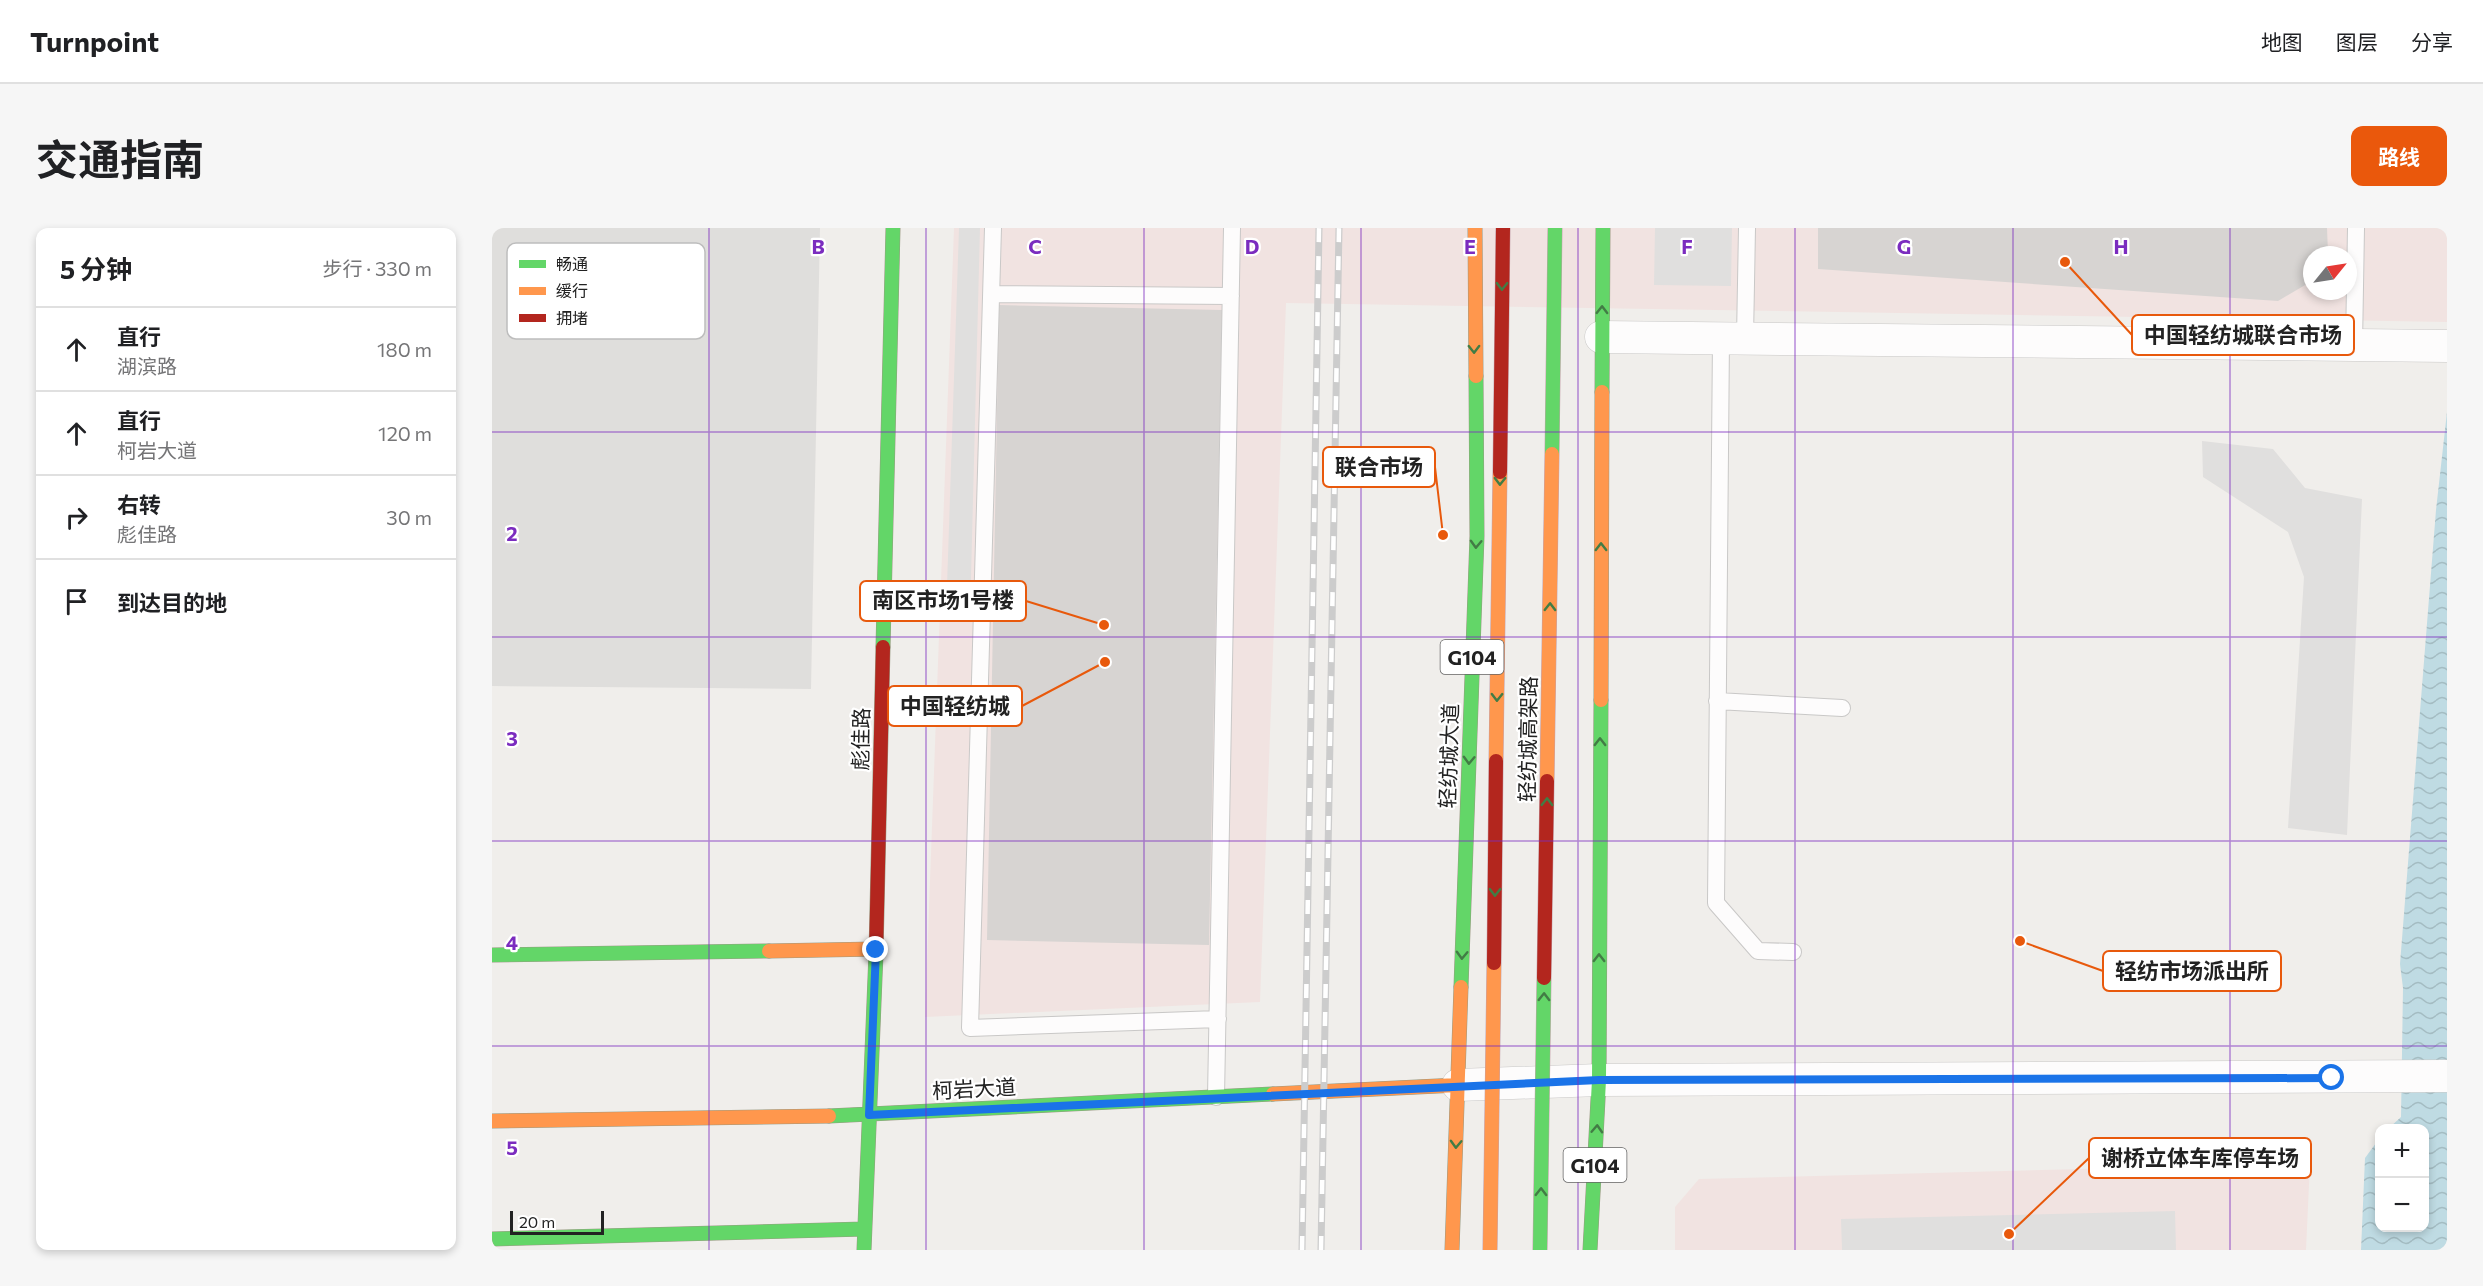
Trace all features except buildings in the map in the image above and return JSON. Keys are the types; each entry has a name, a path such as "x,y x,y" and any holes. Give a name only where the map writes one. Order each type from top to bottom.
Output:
{"main road":[{"name":"彪佳路","path":"864,1250 876,950 893,228"},
{"name":"轻纺城大道","path":"1452,1250 1477,536 1475,228"},
{"name":"轻纺城高架路","path":"1490,1250 1503,228"},
{"name":"轻纺城高架路","path":"1540,1250 1555,228"},
{"name":"G104","path":"1590,1250 1599,1080 1603,228"},
{"path":"492,955 876,950"},
{"name":"柯岩大道","path":"492,1121 869,1115 1458,1085"},
{"path":"492,1239 864,1229"}],"street":[{"path":"1601,337 2447,345"},
{"path":"1458,1085 1599,1080 2447,1076"}],"lane":[{"path":"993,228 970,1028 1218,1019"},
{"path":"1216,1097 1232,228"},
{"path":"1747,228 1733,338 1717,701 1716,903 1758,951 1793,951"},
{"path":"2354,345 2356,228"},
{"path":"992,294 1231,296"},
{"path":"1717,701 1842,708"}],"shaded area":[{"path":"492,228 820,228 811,689 492,686"},
{"path":"954,228 2447,228 2447,322 1286,303 1260,1002 925,1017"},
{"path":"959,228 980,228 970,616 946,616"},
{"path":"1655,228 1732,228 1731,286 1654,285"},
{"path":"2202,441 2273,449 2305,488 2362,499 2347,835 2288,828 2304,577 2288,532 2203,477"},
{"path":"2310,1163 2306,1250 1675,1250 1675,1207 1699,1179"},
{"path":"2175,1211 2176,1250 1842,1250 1841,1219"}],"water":[{"path":"2447,412 2447,1250 2361,1250 2365,1158 2375,1144 2375,1232 2429,1232 2429,1124 2393,1124 2401,1117 2403,988 2400,964 2436,510"}],"railway":[{"path":"1302,1250 1319,228"},
{"path":"1321,1250 1339,228"}],"traffic: fast":[{"path":"883,647 893,228"},
{"path":"1552,454 1555,228"},
{"path":"1602,392 1603,228"},
{"path":"1461,987 1477,536 1476,376"},
{"path":"1590,1250 1599,1080 1601,700"},
{"path":"492,955 769,951"},
{"path":"864,1250 876,953"},
{"path":"1540,1250 1544,978"},
{"path":"829,1116 1273,1094"},
{"path":"492,1239 864,1229"}],"traffic: slow":[{"path":"1475,228 1476,376"},
{"path":"1601,700 1602,392"},
{"path":"1547,781 1552,454"},
{"path":"1496,761 1500,472"},
{"path":"769,951 876,949"},
{"path":"1490,1250 1494,963"},
{"path":"1452,1250 1461,987"},
{"path":"1273,1094 1458,1085"},
{"path":"492,1121 829,1116"}],"traffic: jam":[{"path":"1500,472 1503,228"},
{"path":"876,953 883,647"},
{"path":"1494,963 1496,761"},
{"path":"1544,978 1547,781"}],"place":[{"name":"中国轻纺城联合市场","path":"2065,262"},
{"name":"联合市场","path":"1443,535"},
{"name":"南区市场1号楼","path":"1104,625"},
{"name":"中国轻纺城","path":"1105,662"},
{"name":"轻纺市场派出所","path":"2020,941"},
{"name":"谢桥立体车库停车场","path":"2009,1234"}],"route":[{"path":"876,950 869,1115 1599,1080 2332,1078"}]}
